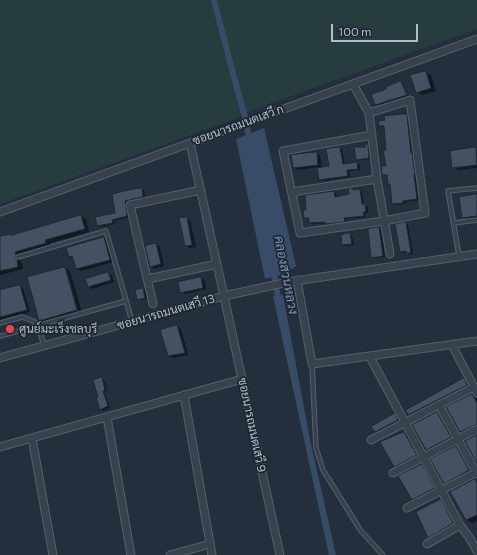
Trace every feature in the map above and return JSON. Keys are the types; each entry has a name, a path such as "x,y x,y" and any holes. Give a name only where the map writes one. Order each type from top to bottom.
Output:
{"street":[{"name":"ซอยนารถมนตเสวี ก","path":"0,212 477,39"},
{"path":"352,84 369,113 377,179 391,260"},
{"path":"369,113 410,100 425,213 384,221 300,233 283,150 372,135"},
{"name":"ซอยนารถมนตเสวี 9","path":"190,143 280,555"},
{"path":"292,192 377,179"},
{"path":"153,304 130,205 201,190"},
{"path":"477,254 391,260 296,280 312,364 477,341"},
{"path":"148,279 217,264"},
{"name":"ซอยนารถมนตเสวี 13","path":"0,358 224,296 296,280"},
{"path":"371,440 439,405 476,389 452,345"},
{"path":"370,357 460,525 469,536 477,551"},
{"path":"0,446 242,379"},
{"path":"184,396 212,555"},
{"path":"407,508 477,473 439,405"},
{"path":"107,417 131,555"},
{"path":"393,473 477,428"},
{"path":"32,438 53,555"},
{"path":"427,544 460,525"},
{"path":"174,555 210,544"}],"lane":[{"path":"459,256 448,191 477,188"},
{"path":"453,223 477,220"},
{"path":"18,257 106,231 132,321"},
{"path":"0,336 126,301"},
{"path":"0,323 22,317 33,321 38,325 44,346"},
{"path":"312,364 316,448 323,470 361,531 383,555"}],"green space":[{"path":"0,0 477,0 477,29 0,204"}],"water":[{"path":"264,128 296,266 285,274 265,279 236,139"},
{"path":"283,295 310,440 336,555 329,555 273,296"}],"building":[{"path":"426,71 431,88 416,93 410,75"},
{"path":"401,81 407,95 375,105 371,94 384,90 387,88 386,87"},
{"path":"407,114 417,199 392,204 390,184 388,184 387,175 382,175 381,166 386,166 383,150 386,150 384,126 379,126 378,121 385,120 384,116"},
{"path":"365,144 368,144 369,158 356,160 354,147 365,147"},
{"path":"340,147 343,164 357,162 358,169 347,170 348,176 319,180 317,168 329,166 326,149"},
{"path":"476,147 477,165 452,168 450,151"},
{"path":"317,152 318,165 293,168 291,155"},
{"path":"142,188 143,197 125,201 127,216 112,220 113,223 97,226 95,217 115,213 112,194"},
{"path":"348,188 353,188 353,190 360,189 362,204 365,204 366,212 363,212 364,216 344,218 345,222 326,224 325,222 309,223 309,218 304,218 303,210 306,210 305,195 334,191 335,197 349,194"},
{"path":"477,194 477,216 462,218 459,197"},
{"path":"81,215 85,229 45,240 46,243 15,252 18,267 0,271 0,236 11,235"},
{"path":"187,217 192,245 185,246 179,218"},
{"path":"406,222 411,253 406,253 406,251 400,252 395,224"},
{"path":"379,227 383,256 371,258 368,229"},
{"path":"350,233 352,244 342,245 341,235"},
{"path":"104,237 110,260 76,269 72,256 69,257 66,248"},
{"path":"156,243 161,264 150,267 145,246"},
{"path":"65,267 77,310 39,321 27,277"},
{"path":"108,272 111,280 88,287 85,279"},
{"path":"201,277 203,288 180,293 178,282"},
{"path":"20,285 27,310 0,317 0,290"},
{"path":"143,288 145,298 137,300 135,290"},
{"path":"177,325 185,353 168,356 160,330"},
{"path":"102,377 105,390 103,391 108,406 100,410 93,380"},
{"path":"464,378 467,385 408,415 406,410"},
{"path":"472,394 477,403 477,424 460,432 446,407"},
{"path":"437,412 451,437 426,450 412,425"},
{"path":"395,413 398,420 375,432 371,427"},
{"path":"404,432 417,455 394,467 380,442"},
{"path":"477,435 477,464 465,441"},
{"path":"456,446 469,470 444,484 430,459"},
{"path":"422,464 435,488 412,500 398,476"},
{"path":"475,479 477,483 477,515 466,520 450,492"},
{"path":"441,499 453,523 428,538 416,512"}],"waterway":[{"name":"คลองสวนหลวง","path":"214,0 250,141"},
{"name":"คลองสวนหลวง","path":"273,269 279,303"}],"place":[{"name":"ศูนย์มะเร็งชลบุรี","path":"10,329"}]}
